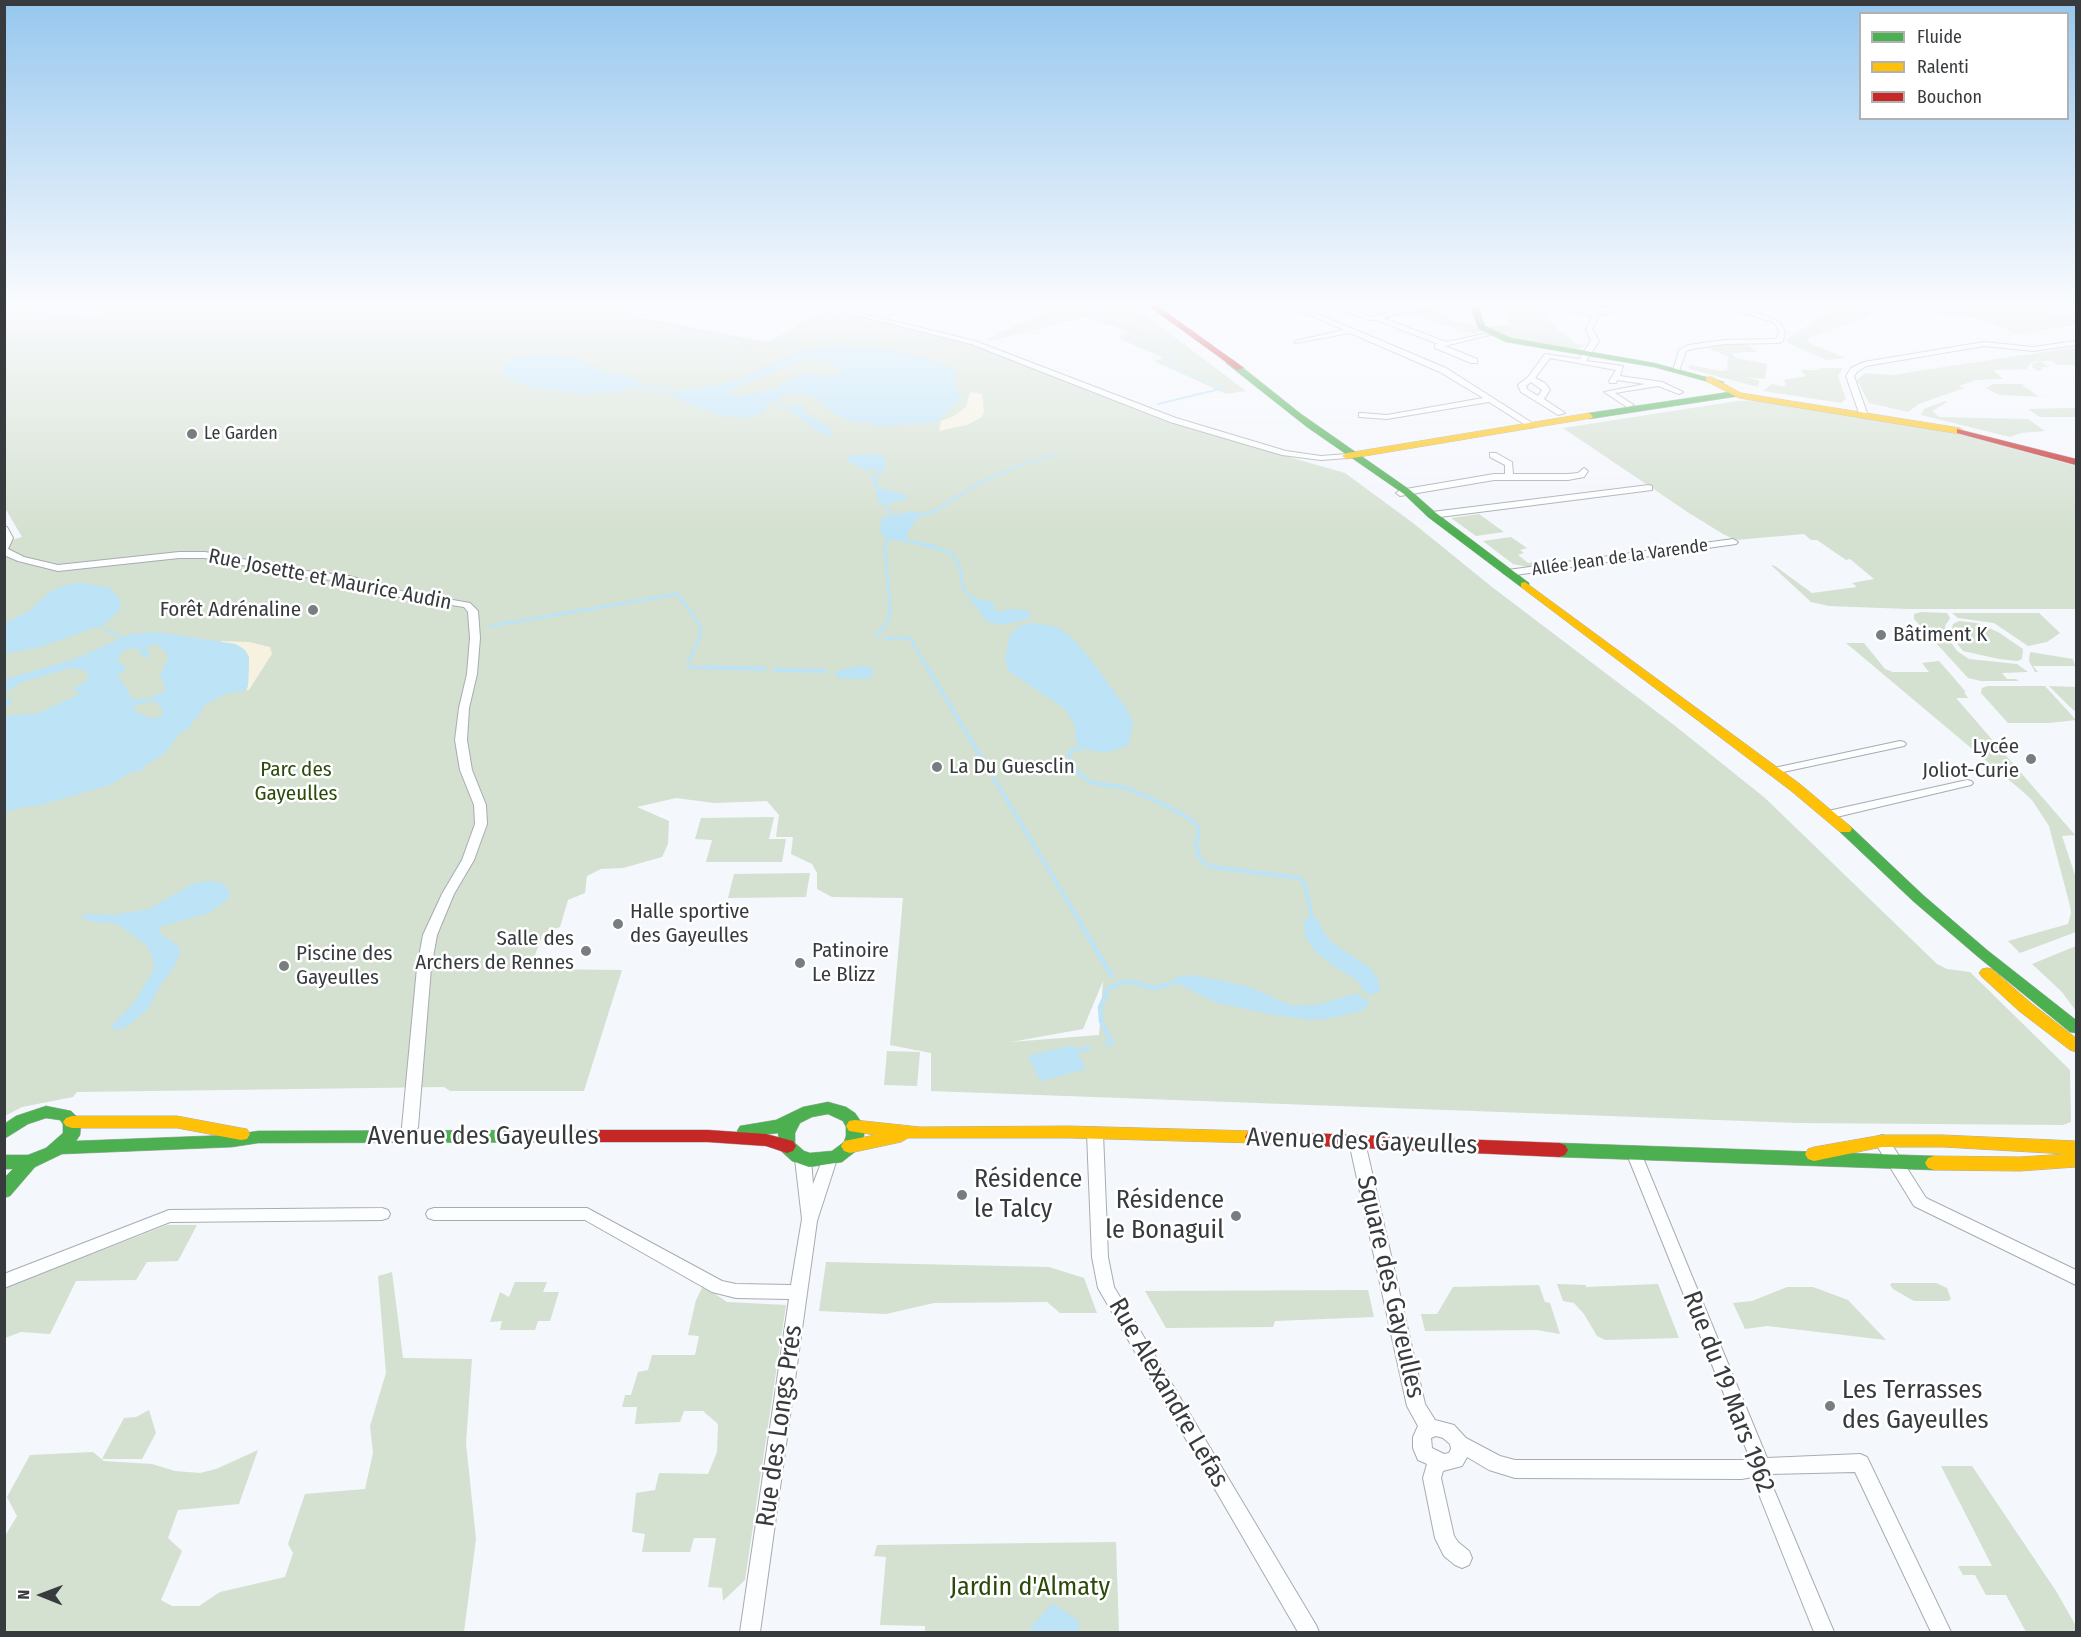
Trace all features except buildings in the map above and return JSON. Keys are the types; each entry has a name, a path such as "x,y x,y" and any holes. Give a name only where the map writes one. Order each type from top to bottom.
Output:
{"street":[{"path":"1071,380 1173,420 1302,457 1321,458 1743,392"},
{"path":"1255,380 1774,771 1828,814 1918,898 1982,953 2076,1028"},
{"path":"1461,380 1533,426"},
{"path":"1529,380 1522,385 1524,390 1561,413"},
{"path":"1533,380 1546,390 1540,399"},
{"path":"1608,392 1613,380"},
{"path":"1636,380 1659,384 1679,392"},
{"path":"1713,380 1743,392 1910,419 1989,437 2076,461"},
{"path":"1852,380 1862,410"},
{"path":"1608,392 1659,384"},
{"path":"1608,392 1630,405"},
{"path":"1362,415 1387,417 1491,399"},
{"path":"1500,455 1509,464 1509,476"},
{"path":"1403,493 1509,476 1568,477 1581,475 1584,471"},
{"path":"1427,511 1649,488"},
{"path":"4,529 8,538 4,550"},
{"name":"Allée Jean de la Varende","path":"1508,573 1733,543"},
{"name":"Rue Josette et Maurice Audin","path":"4,550 21,560 58,568 179,555 205,555 306,574 349,579 400,594 467,605 474,611 475,638 472,674 460,740 466,770 480,805 481,824 468,860 448,894 430,935 424,968 410,1127 407,1137"},
{"path":"1774,771 1900,744"},
{"path":"1828,814 1967,783"},
{"path":"1918,898 1965,953 2025,1007 2076,1046"},
{"name":"Avenue des Gayeulles","path":"708,1136 767,1129 793,1120 809,1111 828,1108 845,1114 855,1126 920,1133 1095,1133 1804,1157 1835,1161 2020,1164 2076,1160"},
{"name":"Avenue des Gayeulles","path":"5,1132 22,1120 46,1112 65,1115 72,1122 177,1122 258,1137 708,1136 766,1140 787,1146 803,1159"},
{"path":"787,1146 786,1133 793,1120"},
{"path":"59,1148 70,1135 72,1122"},
{"path":"850,1146 855,1136 855,1126"},
{"name":"Avenue des Gayeulles","path":"830,1159 842,1154 850,1146 920,1133"},
{"name":"Rue Alexandre Lefas","path":"1095,1133 1100,1257 1106,1288 1308,1632"},
{"name":"Avenue des Gayeulles","path":"5,1162 29,1162 59,1148 232,1142 258,1137"},
{"path":"1882,1141 1920,1202 2076,1278"},
{"name":"Avenue des Gayeulles","path":"1804,1157 1828,1150 1882,1141 2017,1144 2076,1148"},
{"name":"Square des Gayeulles","path":"1357,1142 1416,1406 1430,1430"},
{"name":"Rue du 19 Mars 1962","path":"1634,1152 1756,1451 1762,1485 1824,1632"},
{"path":"803,1159 816,1161 830,1159"},
{"name":"Rue des Longs Prés","path":"803,1159 809,1221"},
{"name":"Rue des Longs Prés","path":"750,1632 809,1221 830,1159"},
{"path":"4,1191 29,1162"},
{"path":"4,1281 169,1216 382,1214"},
{"path":"434,1214 587,1214 718,1287 736,1291 798,1292"},
{"path":"1460,1444 1459,1456 1455,1460 1450,1463 1437,1462 1430,1458 1422,1448 1422,1437 1430,1430 1448,1431 1460,1444 1496,1464 1515,1469 1742,1470 1759,1467 1860,1463 1941,1632"},
{"path":"1437,1462 1432,1478 1445,1538 1451,1550 1462,1558"}],"green space":[{"name":"Parc des Gayeulles","path":"5,380 1063,380 1161,420 1345,473 1413,523 1765,798 1937,964 1947,969 1970,972 2070,1070 2071,1122 2063,1125 1799,1123 931,1091 931,1053 890,1045 903,898 832,897 817,889 817,873 812,864 791,854 793,837 776,837 779,815 767,801 714,803 676,798 637,807 669,821 668,844 662,857 623,868 601,869 587,876 585,893 568,900 560,927 543,933 530,969 622,970 584,1091 450,1091 444,1087 77,1092 73,1097 22,1107 5,1116 4,542 22,537 5,508","holes":["1103,981 1099,1035 1011,1042 1083,1029"]},
{"path":"1196,380 1232,380 1246,391 1226,394"},
{"path":"1733,380 1759,380 1758,387"},
{"path":"1784,380 1840,380 1846,399 1841,403 1763,391 1772,384 1786,387"},
{"path":"1857,380 1975,380 1959,386 1964,388 1919,404 1908,412 1869,403"},
{"path":"1993,384 2025,384 2022,385 2038,396 2044,397 1999,395 1986,388"},
{"path":"1767,400 1944,430 2076,466 2076,609 1908,609 1829,606 1811,602 1771,565 1812,593 1857,587 1852,583 1874,579 1850,559 1846,560 1804,534 1736,540 1723,534 1563,428 1737,401"},
{"path":"1947,402 1932,411 1939,417 2028,419 2045,431 2021,433 2010,437 1921,415 1924,409"},
{"path":"2076,408 2076,417 2040,417 2028,409"},
{"path":"1479,514 1504,532 1476,536 1451,518"},
{"path":"1511,537 1527,548 1520,550 1524,553 1518,555 1528,563 1535,562 1539,565 1528,567 1513,564 1483,541"},
{"path":"1947,613 1950,618 1945,626 1948,638 1957,651 1969,659 2017,664 2028,672 2002,673 2007,679 2019,681 1981,681 1968,678 1914,619 1914,614"},
{"path":"1952,613 2039,613 2060,633 2047,642 2028,646 1994,623 1958,618"},
{"path":"1959,621 1977,623 1998,632 2023,649 2022,659 2017,661 1999,659 1963,651 1951,632 1953,624"},
{"path":"1846,643 1864,643 1885,669 1893,672 1929,672 1922,663 1939,661 1966,692 1964,692 1968,698 1956,698 2075,835 2062,836 2076,878 2076,932 2020,953 2008,941 2068,924 2070,906 2049,826 2032,800 2021,790"},
{"path":"2030,652 2073,659 2075,666 2033,666 2038,672 2035,672 2029,661"},
{"path":"1988,686 2045,686 2076,720 2049,723 2008,723 1981,693 1982,688"},
{"path":"2049,686 2076,687 2076,712 2069,706"},
{"path":"774,817 769,839 786,839 782,862 706,862 712,840 695,839 701,818"},
{"path":"810,873 806,897 728,898 734,874"},
{"path":"2076,946 2076,1011 2062,992 2032,964"},
{"path":"887,1051 920,1052 917,1086 884,1085"},
{"path":"167,1225 197,1225 178,1261 147,1262 136,1280 76,1281 50,1334 21,1332 5,1338 5,1288"},
{"path":"826,1262 1049,1267 1084,1278 1097,1313 1060,1313 1047,1302 934,1303 886,1314 819,1311"},
{"path":"392,1272 403,1358 472,1359 466,1443 476,1539 464,1632 5,1632 5,1536 17,1516 7,1497 30,1455 93,1452 104,1461 152,1464 175,1471 200,1473 216,1469 258,1450 239,1504 178,1510 168,1538 182,1551 161,1600 172,1606 199,1606 220,1592 285,1577 293,1553 288,1544 305,1494 365,1489 373,1453 370,1426 386,1373 378,1276"},
{"path":"515,1282 547,1282 543,1292 559,1292 550,1321 538,1321 535,1330 500,1330 502,1321 490,1322 500,1292 509,1297"},
{"path":"1892,1283 1936,1283 1947,1288 1951,1299 1948,1301 1914,1301 1893,1289 1890,1285"},
{"path":"1557,1284 1586,1285 1586,1287 1658,1284 1679,1338 1605,1340 1597,1336 1584,1314 1574,1303 1563,1301"},
{"path":"1539,1285 1545,1302 1550,1303 1560,1334 1537,1330 1425,1331 1421,1314 1437,1314 1453,1287"},
{"path":"703,1286 727,1302 786,1305 745,1580 723,1601 722,1588 708,1587 716,1538 694,1538 690,1552 642,1552 645,1534 632,1532 636,1493 655,1490 659,1473 708,1474 717,1452 718,1424 703,1411 684,1411 680,1422 635,1424 637,1407 622,1407 625,1395 631,1395 638,1372 648,1370 652,1355 695,1355 699,1336 688,1335 696,1300"},
{"path":"1787,1287 1813,1287 1848,1300 1886,1340 1767,1326 1745,1329 1733,1303 1752,1301"},
{"path":"1368,1290 1374,1317 1275,1321 1273,1327 1166,1328 1145,1291"},
{"path":"149,1410 156,1433 142,1459 102,1459 124,1418 136,1417"},
{"path":"1941,1466 1972,1466 2056,1591 2076,1626 2076,1632 2026,1632 2006,1595 1986,1595 1975,1575 1963,1575 1958,1566 1992,1566"},
{"name":"Jardin d'Almaty","path":"1116,1542 1119,1632 925,1632 925,1626 880,1625 886,1557 874,1556 877,1545"}],"sand":[{"path":"970,392 982,394 984,412 982,417 967,425 939,431 941,421 954,416 966,407"},
{"path":"220,641 249,642 270,647 272,654 249,690 246,690 249,657"}],"water":[{"path":"512,380 638,382 633,387 616,392 580,394 531,387"},
{"path":"735,380 754,380 729,391 728,394 745,395 775,389 787,380 956,380 956,389 961,394 958,401 937,422 888,426 867,425 869,422 865,421 858,424 833,413 816,398 803,394 782,395 779,400 770,403 761,414 743,418 721,416 672,395 675,391"},
{"path":"794,404 803,406 806,414 825,424 832,432 830,436 821,434 789,409"},
{"path":"860,454 882,455 887,465 882,469 866,471 848,461 847,457"},
{"path":"876,478 879,487 909,496 905,500 880,505 876,487 871,479"},
{"path":"912,511 922,513 908,532 907,540 933,544 938,546 938,550 883,537 880,528 881,518"},
{"path":"80,583 111,588 121,601 120,609 109,621 91,629 40,647 5,654 5,623 29,611 49,592 66,585"},
{"path":"973,598 992,602 997,612 1012,609 1026,610 1031,614 1028,619 1003,625 992,623 986,621 975,605 969,602"},
{"path":"1033,623 1058,627 1072,638 1092,661 1128,711 1133,724 1128,746 1105,753 1081,748 1076,742 1075,726 1065,709 1010,672 1005,657 1010,636 1017,627"},
{"path":"156,632 236,644 245,650 249,657 246,690 225,694 203,706 201,713 192,722 193,725 179,734 165,753 143,767 142,771 134,771 110,785 5,813 5,716 38,713 76,696 80,691 71,689 86,682 89,674 84,670 71,668 22,682 6,693 5,697 5,679 72,660 130,634","holes":["157,644 169,656 160,675 166,690 148,699 132,699 123,682 118,679 118,675 126,670 125,666 117,661 123,651 131,648 138,649 143,658 148,657 150,653 146,647","155,701 163,710 160,717 149,718 134,710 134,707 139,704"]},
{"path":"858,666 874,668 870,679 838,678 834,672"},
{"path":"5,697 13,700 5,710"},
{"path":"213,881 228,888 230,893 228,899 209,913 160,927 159,931 162,935 178,946 180,953 176,964 160,986 148,1009 127,1027 116,1030 112,1028 112,1025 135,1001 154,969 153,958 146,945 123,928 114,923 94,922 80,917 86,914 112,915 149,909 194,883"},
{"path":"1308,917 1317,918 1330,941 1369,967 1378,979 1380,990 1378,992 1369,995 1362,990 1356,980 1315,951 1305,937 1304,921"},
{"path":"1194,975 1247,986 1293,1006 1321,1004 1357,993 1370,1003 1362,1011 1326,1019 1312,1020 1274,1015 1217,1003 1182,986 1174,977"},
{"path":"1073,1045 1086,1069 1040,1081 1028,1056"},
{"path":"1053,1603 1079,1621 1079,1632 1030,1632 1030,1628"}],"waterway":[{"path":"1158,404 1224,388 1206,380"},
{"path":"636,384 662,386 670,390"},
{"path":"631,388 680,393"},
{"path":"780,402 779,407 794,407"},
{"path":"1021,465 1018,466 1058,454"},
{"path":"874,483 872,478 883,470 878,468"},
{"path":"988,479 1013,468"},
{"path":"967,490 984,481"},
{"path":"919,515 933,512 963,493"},
{"path":"885,502 892,516"},
{"path":"877,636 888,621 890,610 885,545 892,535"},
{"path":"934,547 953,554 961,571 961,582 965,591 975,600"},
{"path":"490,626 678,594 701,627 700,636 689,661"},
{"path":"99,626 121,637"},
{"path":"885,639 903,637 913,640 913,644 928,669"},
{"path":"687,667 764,669"},
{"path":"705,667 765,669"},
{"path":"927,667 1080,922"},
{"path":"775,670 825,671"},
{"path":"1086,746 1070,751 1069,754 1074,768 1083,777 1093,783 1127,788 1173,809 1194,822 1199,829 1196,846 1199,857 1204,863 1213,867 1299,878 1305,884 1313,922"},
{"path":"1079,921 1112,976"},
{"path":"1107,1044 1112,1043 1101,1021 1100,1007 1109,988 1121,982 1133,982 1153,988 1180,981"},
{"path":"1077,1051 1089,1048"}],"traffic: fast":[{"path":"1254,380 1310,425"},
{"path":"1714,380 1720,382"},
{"path":"1589,416 1736,394"},
{"path":"1300,416 1407,492 1432,515 1525,585"},
{"path":"1845,829 1918,898 1982,953 2076,1028"},
{"path":"746,1131 779,1126 809,1111 828,1108 840,1111 849,1117 855,1126 855,1136 850,1146 836,1157 809,1160 798,1156 787,1146 786,1133 793,1120"},
{"path":"4,1133 22,1120 46,1112 65,1115 72,1122 71,1135 52,1153 29,1162 4,1162"},
{"path":"59,1148 232,1141 258,1137 589,1136"},
{"path":"1559,1150 1934,1163"},
{"path":"4,1191 29,1162"}],"traffic: slow":[{"path":"1712,380 1739,395 1960,431"},
{"path":"1347,456 1589,416"},
{"path":"1525,585 1795,787 1845,829"},
{"path":"1987,973 2025,1007 2076,1046"},
{"path":"72,1122 177,1122 241,1134"},
{"path":"855,1126 920,1133 1069,1132 1254,1137"},
{"path":"850,1146 901,1136"},
{"path":"1814,1154 1882,1141 1943,1141 2076,1148"},
{"path":"1934,1163 2020,1164 2076,1160"}],"traffic: jam":[{"path":"1960,431 2076,462"},
{"path":"589,1136 708,1136 766,1140 787,1146"},
{"path":"1254,1137 1559,1150"}],"place":[{"name":"Le Garden","path":"192,434"},
{"name":"Forêt Adrénaline","path":"313,610"},
{"name":"Bâtiment K","path":"1881,635"},
{"name":"Lycée Joliot-Curie","path":"2031,759"},
{"name":"La Du Guesclin","path":"937,767"},
{"name":"Halle sportive des Gayeulles","path":"618,924"},
{"name":"Salle des Archers de Rennes","path":"586,951"},
{"name":"Patinoire Le Blizz","path":"800,963"},
{"name":"Piscine des Gayeulles","path":"284,966"},
{"name":"Résidence le Talcy","path":"962,1195"},
{"name":"Résidence le Bonaguil","path":"1236,1216"},
{"name":"Les Terrasses des Gayeulles","path":"1830,1406"}]}
